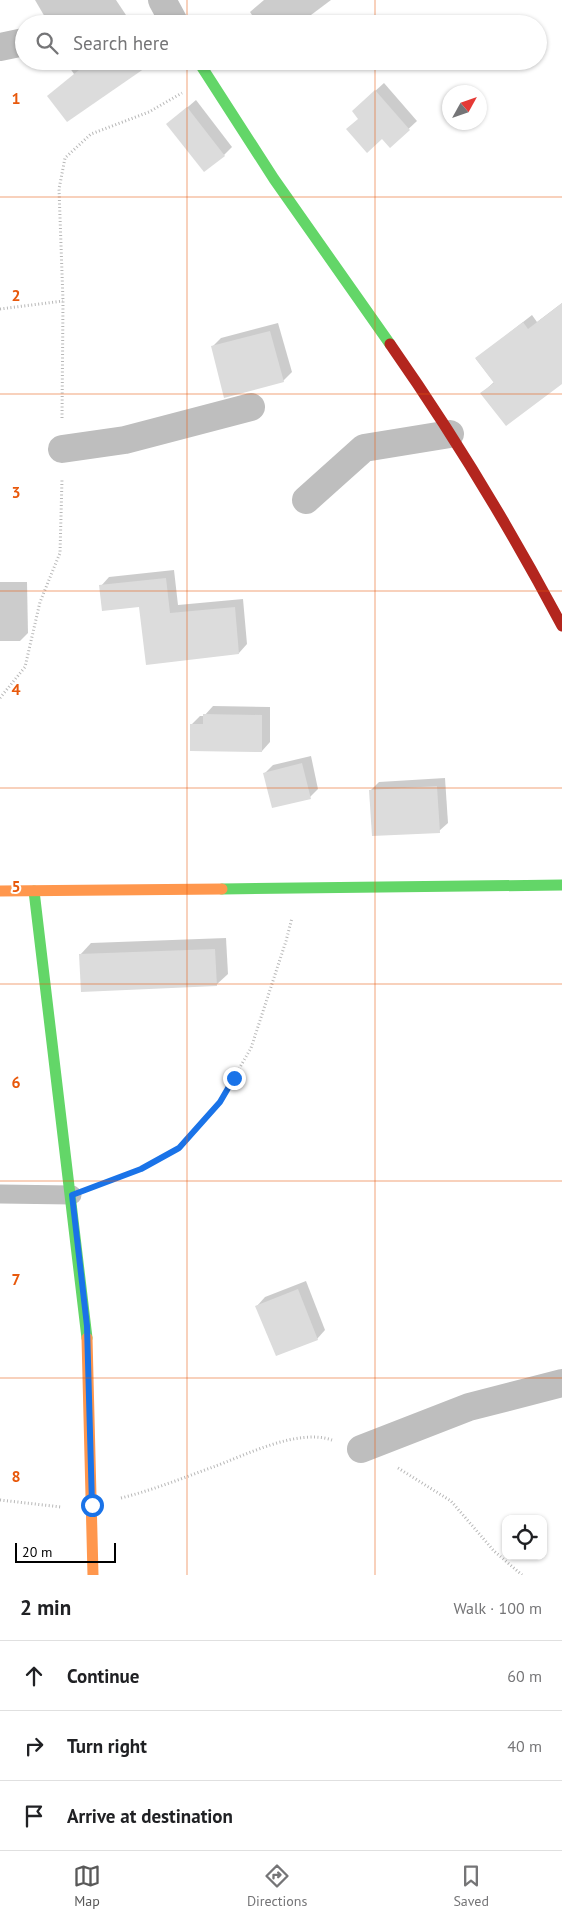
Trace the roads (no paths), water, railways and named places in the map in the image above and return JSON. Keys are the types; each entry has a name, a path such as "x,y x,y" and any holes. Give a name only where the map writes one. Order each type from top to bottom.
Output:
{"street":[{"path":"162,0 170,15"},
{"path":"0,47 15,44"},
{"path":"204,70 274,179 450,434 497,509 562,626"},
{"path":"62,449 125,440 251,407"},
{"path":"306,500 364,448 450,434"},
{"path":"0,891 562,885"},
{"path":"34,891 87,1326 93,1575"},
{"path":"361,1449 469,1407 562,1383"}],"lane":[{"path":"0,1194 72,1195"}]}
